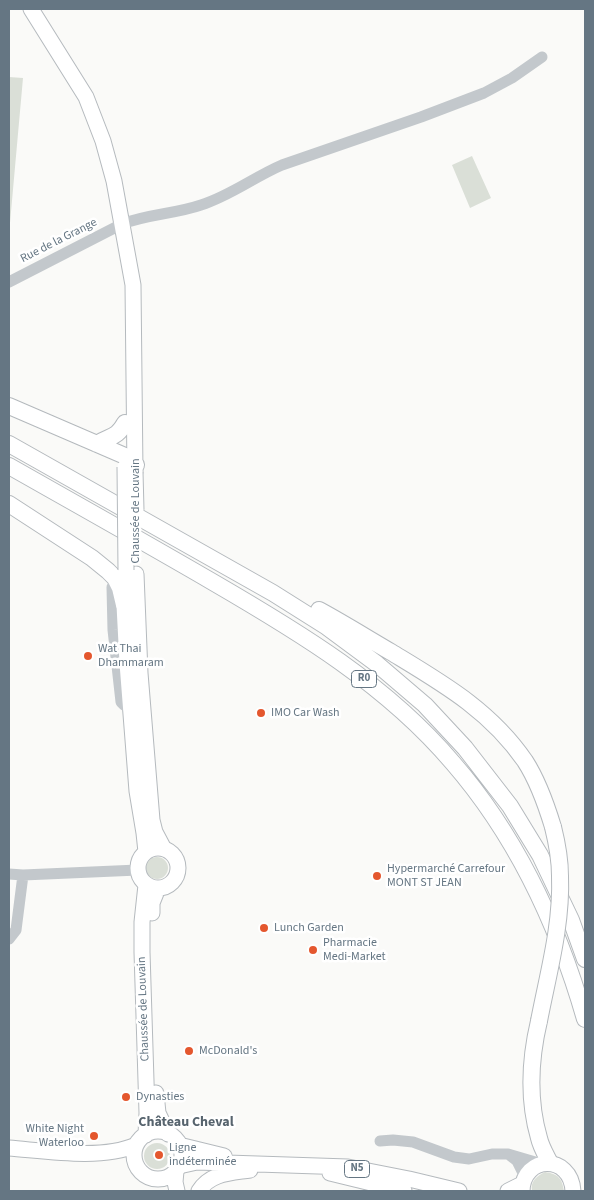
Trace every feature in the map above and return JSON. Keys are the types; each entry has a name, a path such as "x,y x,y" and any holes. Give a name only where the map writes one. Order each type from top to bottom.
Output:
{"highway":[{"path":"9,406 98,444 130,465"},
{"path":"98,444 118,434 125,423"},
{"name":"R0","path":"9,444 273,593 327,627 377,664 425,705 465,748 510,806 540,856 571,920 585,959"},
{"name":"R0","path":"9,466 152,546 312,641 361,677 408,716 453,762 486,804 528,872 558,934 585,1019"},
{"path":"9,504 108,570 120,588 124,605"},
{"path":"273,593 292,594 436,678 469,701 503,732 525,762 542,794 553,827 560,877 558,915 534,1041 531,1068 532,1100 539,1139 546,1163"}],"main road":[{"name":"Chaussée de Louvain","path":"31,9 86,96 103,141 114,181 132,285 131,572 152,823 164,849"},
{"name":"Chaussée de Louvain","path":"124,239 125,423 130,465"},
{"name":"Chaussée de Louvain","path":"131,572 124,605 121,661 130,706 137,791 146,852"},
{"name":"Chaussée de Louvain","path":"133,740 138,737 140,742 142,769 148,783"},
{"path":"152,849 164,849 173,855 178,871 168,886 152,886 139,876 138,870 141,857 152,849"},
{"name":"Chaussée de Louvain","path":"152,886 151,944 156,1099 158,1114 168,1134"},
{"name":"Chaussée de Louvain","path":"141,1140 147,1113 142,930 152,886"},
{"name":"N5","path":"9,1148 98,1153 123,1151 153,1132 168,1134"},
{"path":"168,1134 175,1138 179,1145 181,1159 175,1182 177,1191"},
{"path":"141,1140 134,1152 134,1160 155,1191"},
{"name":"N5","path":"179,1145 247,1162"},
{"name":"N5","path":"98,1153 156,1179 164,1178 177,1169 197,1162 247,1162 305,1167 348,1167 459,1191"},
{"path":"508,1191 523,1184 535,1166 546,1163 564,1169 569,1175 573,1191"},
{"path":"199,1191 203,1184 221,1174 289,1166"},
{"name":"N5","path":"305,1167 404,1191"}],"street":[{"name":"Rue de la Grange","path":"9,282 136,218 188,210 210,202 261,174 282,165 443,109 494,88 542,57"},
{"path":"112,587 121,661 140,672"},
{"path":"9,874 138,870"},
{"path":"9,939 16,930 23,874"},
{"path":"380,1142 393,1140 413,1142 454,1157 468,1159 492,1154 508,1154 546,1163"},
{"path":"508,1154 517,1161 523,1184"}],"shaded area":[{"path":"9,77 23,78 9,234"},
{"path":"472,156 491,198 470,208 452,165"},
{"path":"157,857 165,860 168,868 165,876 157,879 149,876 146,868 149,860"},
{"path":"157,1143 166,1147 170,1156 166,1165 157,1169 148,1165 144,1156 148,1147"},
{"path":"545,1172 559,1177 564,1191 532,1191 532,1184 535,1179"}],"place":[{"name":"Wat Thai Dhammaram","path":"88,656"},
{"name":"IMO Car Wash","path":"261,713"},
{"name":"Hypermarché Carrefour MONT ST JEAN","path":"377,876"},
{"name":"Lunch Garden","path":"264,928"},
{"name":"Pharmacie Medi-Market","path":"313,950"},
{"name":"McDonald's","path":"189,1051"},
{"name":"Dynasties","path":"126,1097"},
{"name":"White Night Waterloo","path":"94,1136"},
{"name":"Ligne indéterminée","path":"159,1155"}],"district":[{"name":"Château Cheval","path":"186,1123"}]}
